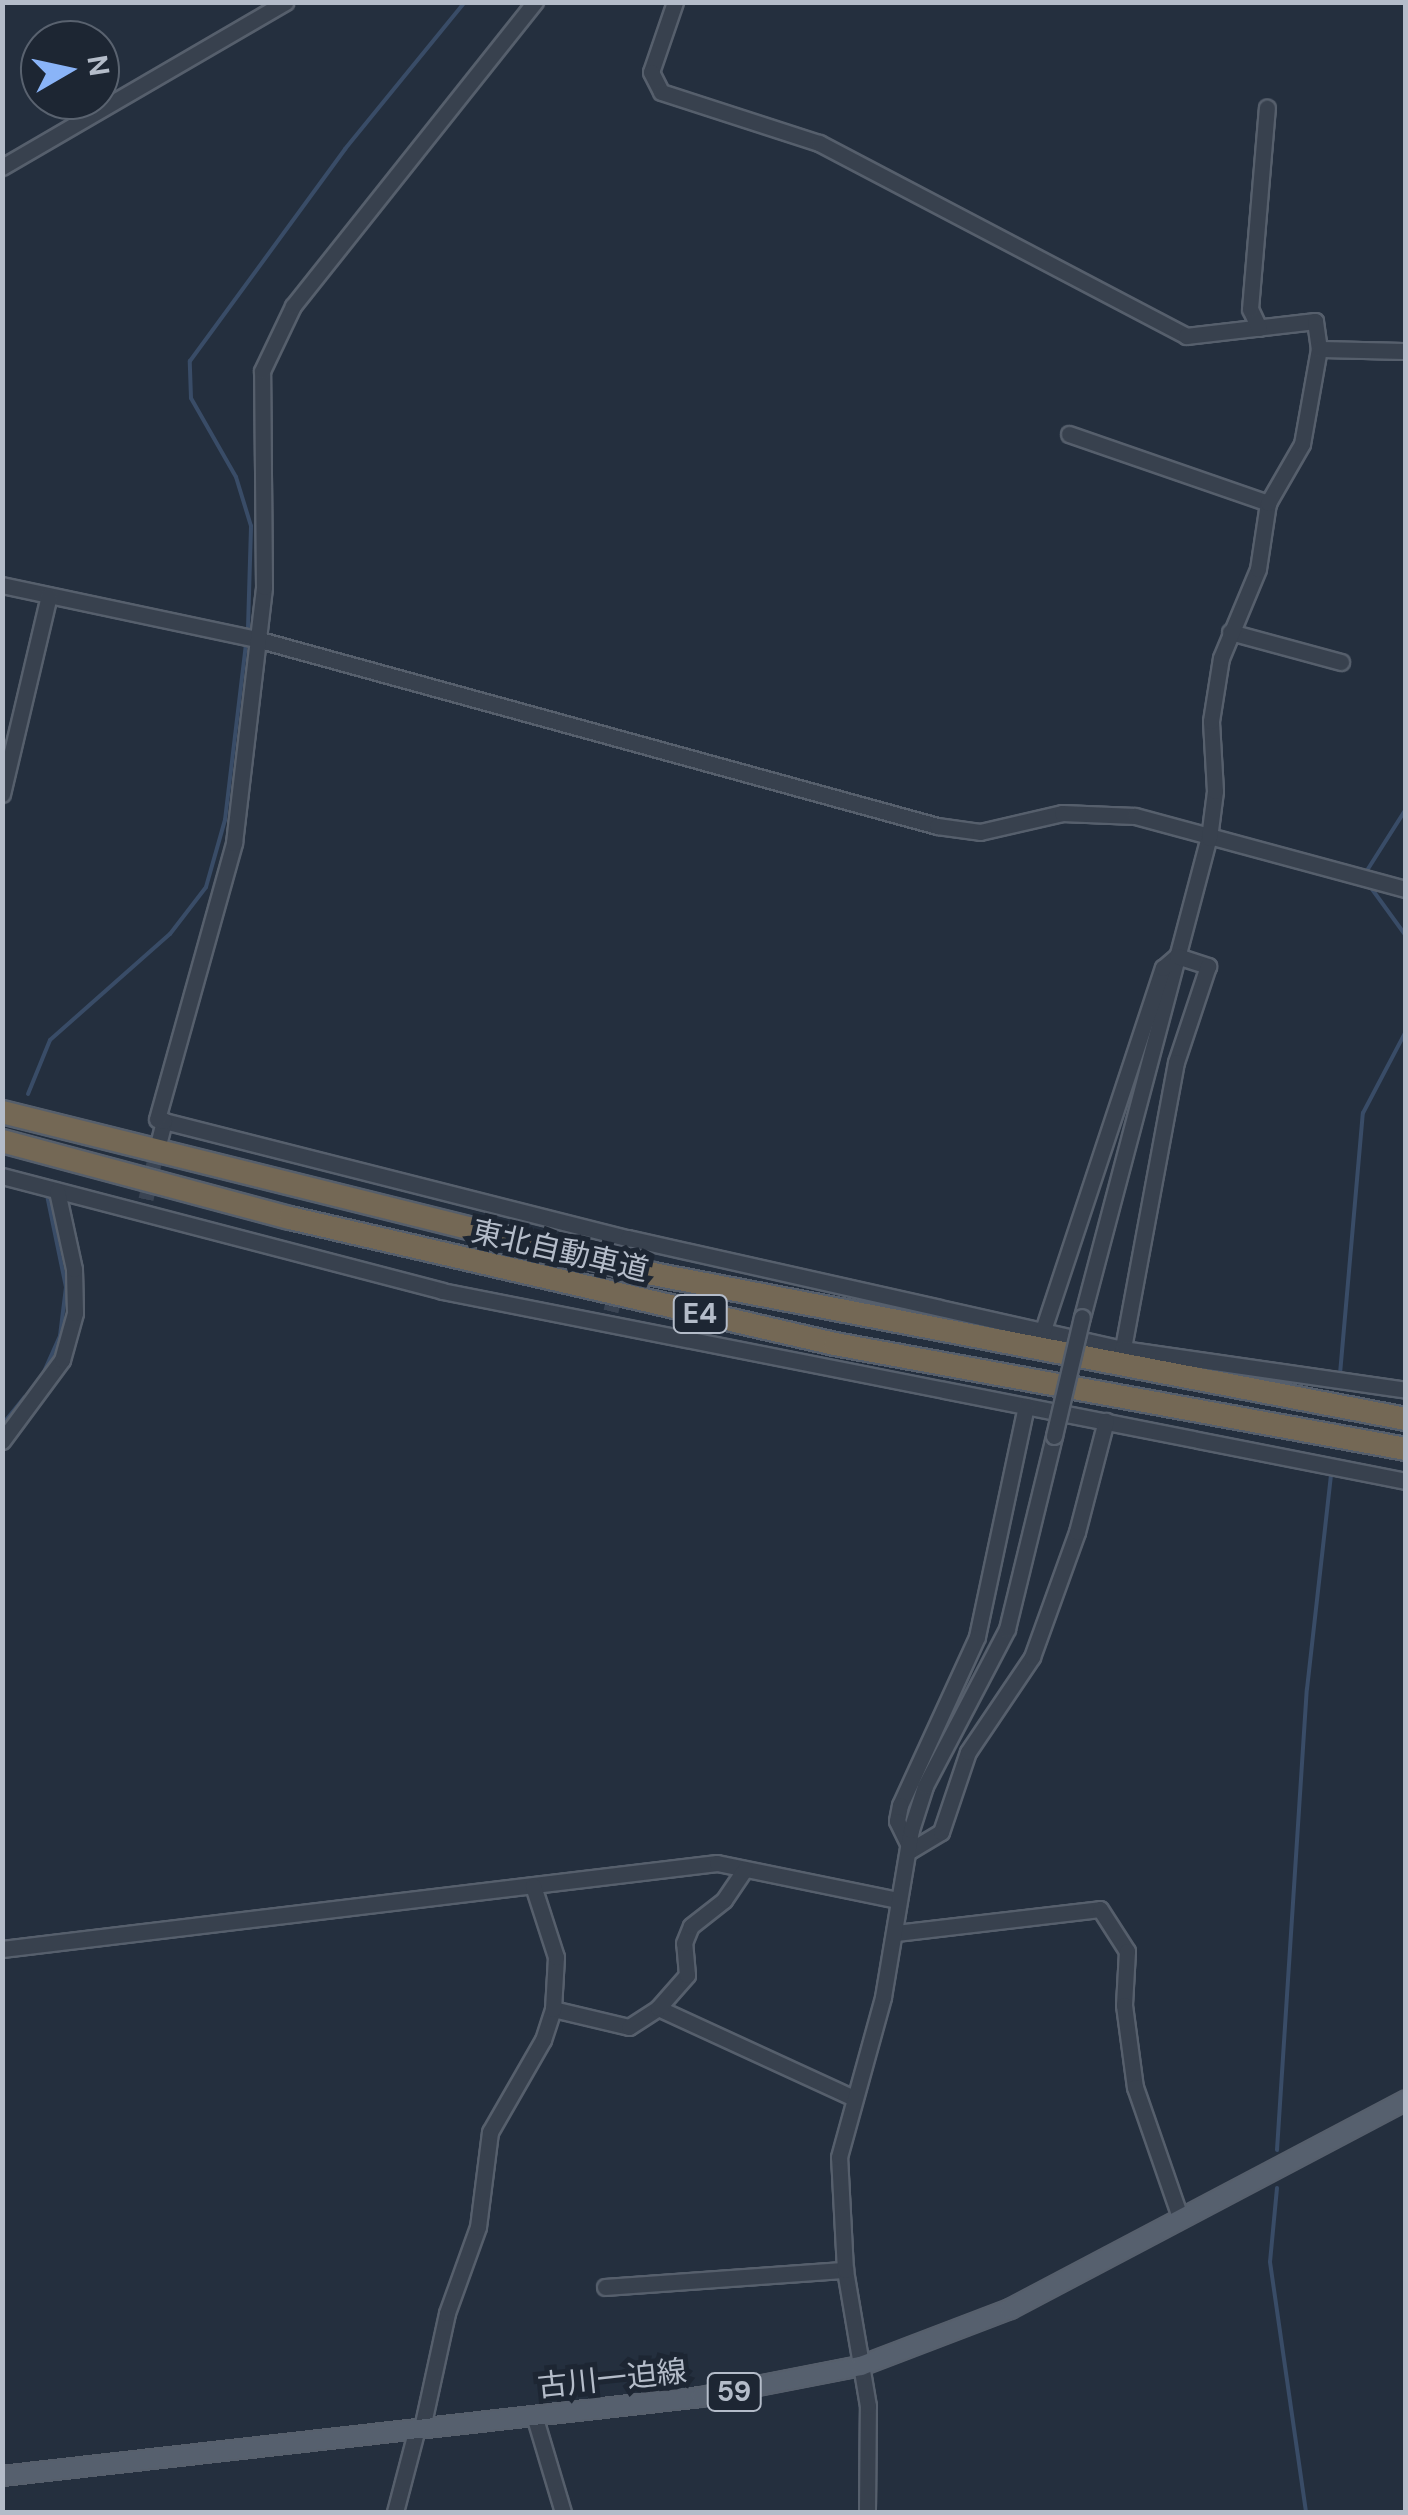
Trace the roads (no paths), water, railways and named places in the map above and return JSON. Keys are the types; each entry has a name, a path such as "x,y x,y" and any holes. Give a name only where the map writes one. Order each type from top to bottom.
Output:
{"highway":[{"name":"東北自動車道","path":"2,1112 653,1274 1406,1420"},
{"name":"東北自動車道","path":"2,1141 327,1227 816,1340 1406,1450"}],"main road":[{"name":"古川一迫線","path":"2,2476 701,2397 862,2366 1010,2309 1406,2100"}],"street":[{"path":"2,167 286,2"},
{"path":"535,2 293,306 259,382 266,547 260,640 234,844 157,1119 628,1238 1042,1334 1402,1392"},
{"path":"675,2 651,72 660,92 819,143 1186,336 1315,321 1318,349 1302,444 1268,503 1258,569 1230,632 1212,705 1216,791 1209,838 1082,1317 1006,1629 925,1786 910,1830 912,1850 898,1900 896,1933 839,2157 845,2270 862,2366 866,2512"},
{"path":"1258,328 1250,308 1267,108"},
{"path":"1318,349 1406,351"},
{"path":"1069,434 1268,503"},
{"path":"2,585 260,640 937,826 980,832 1062,813 1104,812 1406,888"},
{"path":"2,794 49,595"},
{"path":"1230,632 1341,662"},
{"path":"1042,1334 1163,968 1177,956"},
{"path":"1123,1349 1176,1062 1208,966 1177,956"},
{"path":"159,1141 164,1120"},
{"path":"2,1176 58,1191 145,1206 610,1319 1026,1406 1383,1476 1406,1477"},
{"path":"2,1441 62,1360 75,1314 74,1268 58,1191"},
{"path":"624,1254 628,1238"},
{"path":"912,1850 897,1821 900,1804 977,1638 1026,1406"},
{"path":"912,1850 940,1832 968,1752 1032,1657 1077,1532 1106,1421"},
{"path":"2,1950 717,1863 898,1900"},
{"path":"553,2009 628,2027 658,2008 682,1989 692,1926 724,1900 745,1869"},
{"path":"395,2512 447,2313 478,2227 490,2132 528,2068 553,2009 556,1957 533,1886"},
{"path":"896,1933 1100,1909 1126,1951 1124,2005 1134,2087 1180,2217"},
{"path":"658,2008 854,2098"},
{"path":"605,2287 845,2270"},
{"path":"534,2415 563,2512"}],"waterway":[{"path":"248,628 251,526 236,477 191,398 190,361 345,149 465,2"},
{"path":"28,1094 50,1040 170,934 206,887 225,820 246,643"},
{"path":"1366,872 1406,809"},
{"path":"1369,885 1406,936"},
{"path":"1340,1374 1363,1113 1406,1031"},
{"path":"43,1374 60,1336 66,1287 47,1195"},
{"path":"2,1425 25,1397"},
{"path":"1277,2150 1307,1689 1331,1474"},
{"path":"1277,2188 1270,2262 1306,2512"}],"tunnel":[{"path":"146,1199 158,1145"},
{"path":"611,1311 624,1255"}]}
